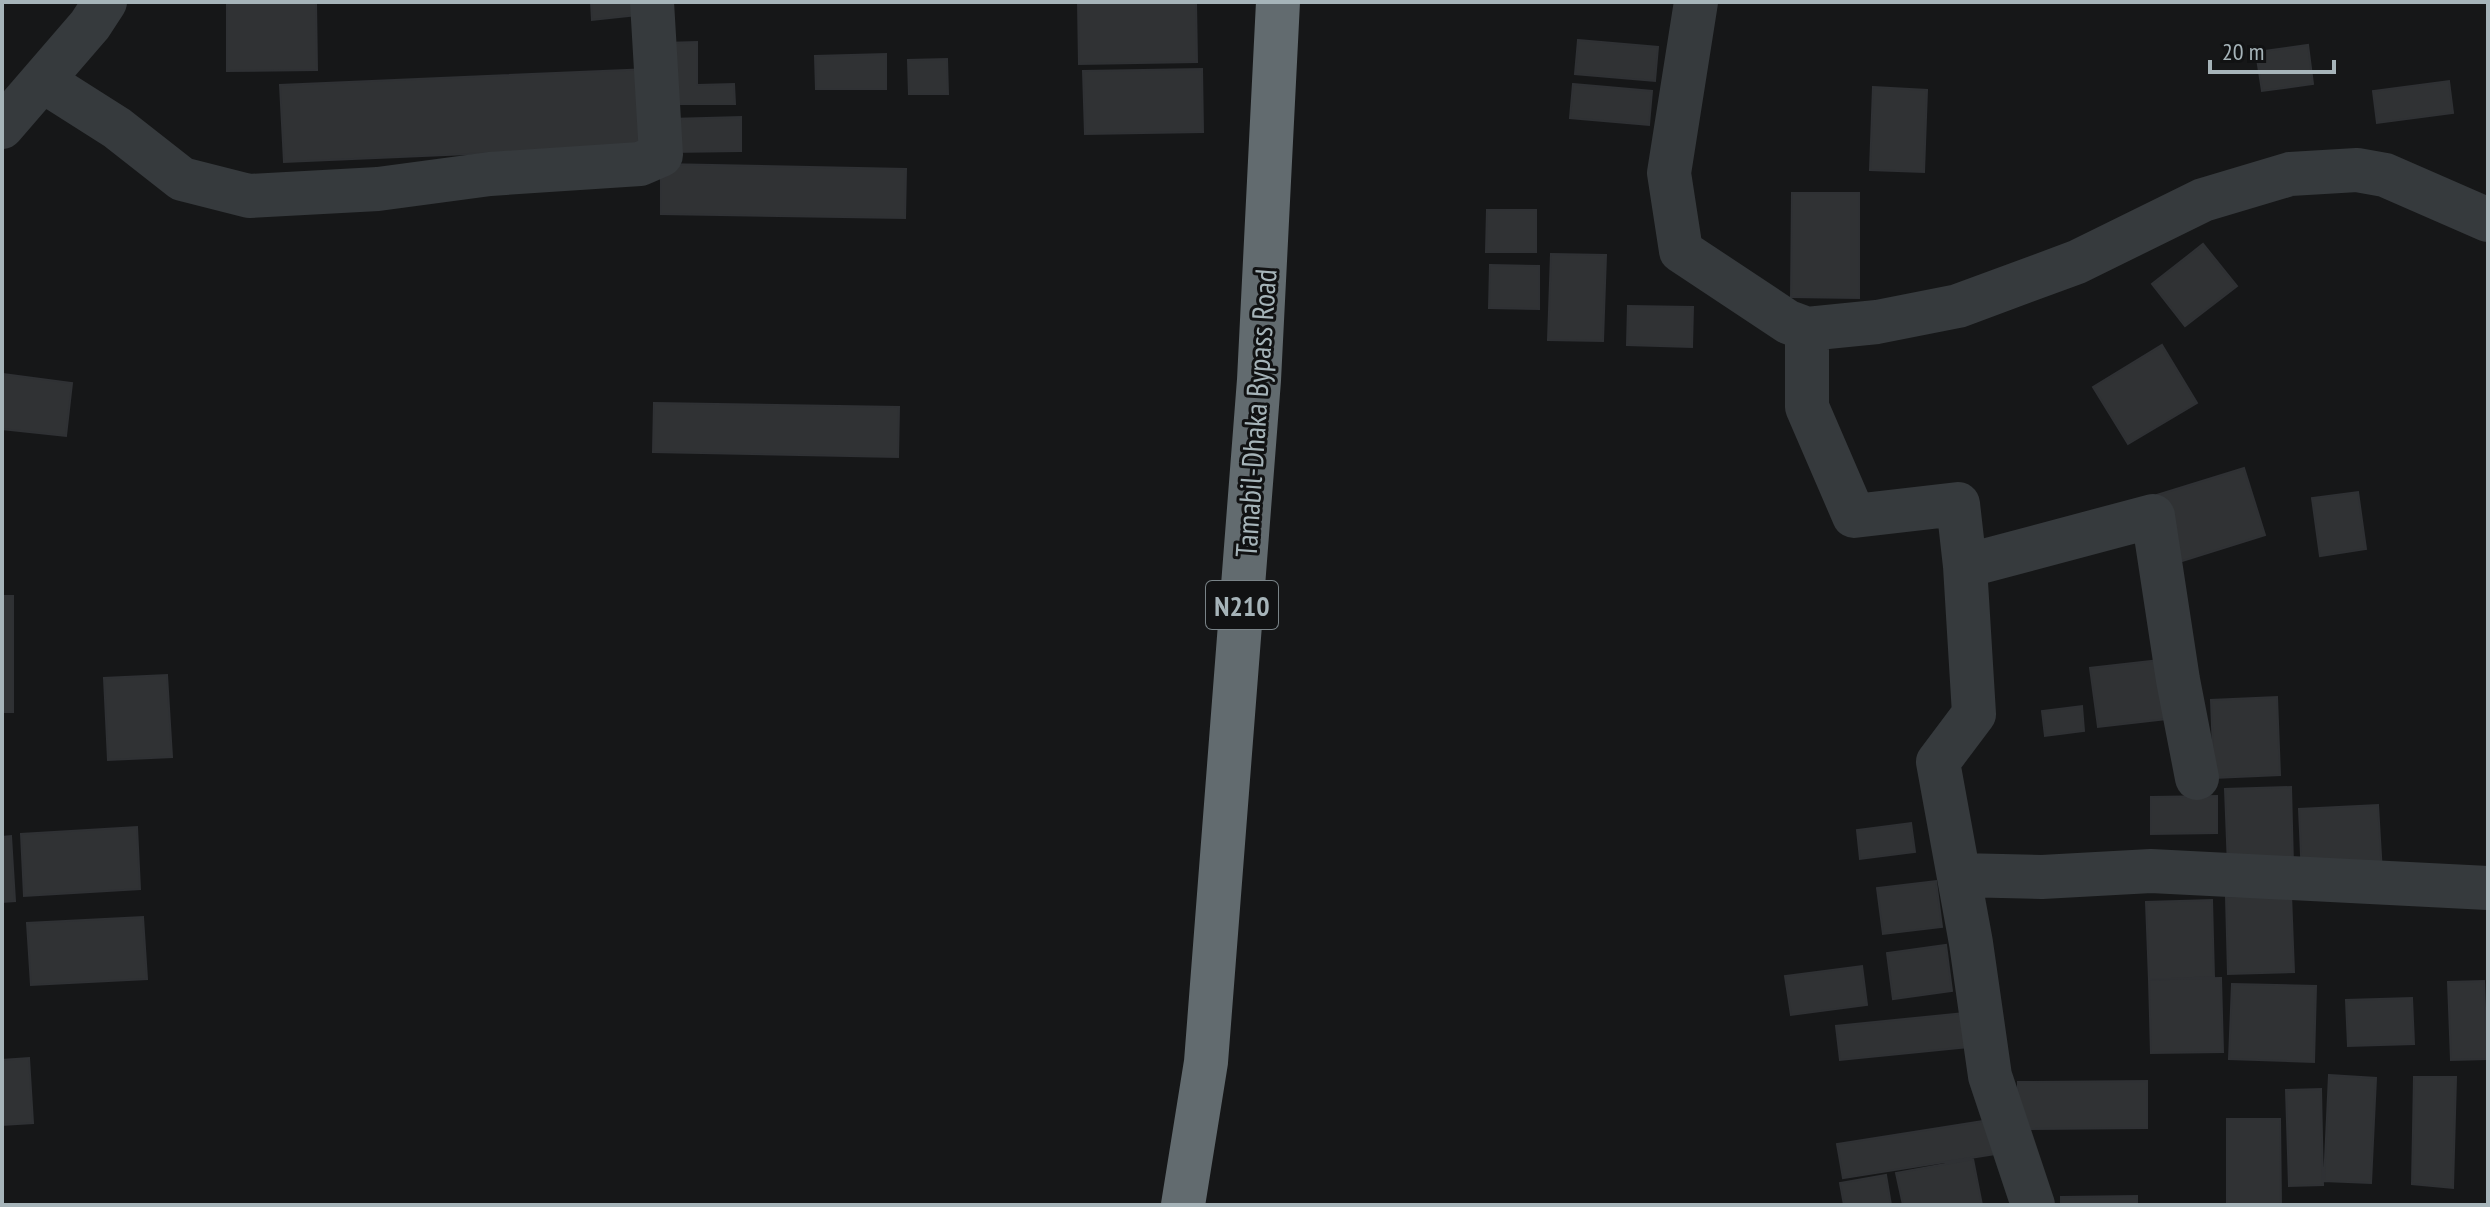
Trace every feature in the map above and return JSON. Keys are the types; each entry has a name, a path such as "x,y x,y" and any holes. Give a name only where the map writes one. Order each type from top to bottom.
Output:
{"highway":[{"name":"Tamabil-Dhaka Bypass Road","path":"1183,1205 1206,1062 1259,380 1278,2"}],"street":[{"path":"2,127 90,25 105,2"},
{"path":"43,81 117,128 182,179 249,196 378,189 490,174 640,164 661,155 652,2"},
{"path":"1696,2 1669,173 1681,251 1788,322 1807,329 1877,322 1958,306 2077,262 2203,200 2290,174 2357,170 2385,175 2488,220"},
{"path":"1807,329 1807,407 1854,516 1958,504 1974,714 1938,762 1990,1076 2033,1205"},
{"path":"1965,566 2153,516 2178,680 2197,778"},
{"path":"1959,875 2042,877 2151,871 2488,888"}],"building":[{"path":"227,2 316,2 317,70 227,71"},
{"path":"591,2 636,2 637,15 592,20"},
{"path":"1078,2 1196,2 1197,62 1079,64"},
{"path":"1578,40 1658,47 1655,81 1575,74"},
{"path":"697,42 697,85 734,84 735,104 664,104 663,43"},
{"path":"2308,45 2313,84 2262,91 2256,52"},
{"path":"886,54 886,89 816,89 815,56"},
{"path":"947,59 948,94 909,94 908,60"},
{"path":"649,69 652,146 284,162 280,85"},
{"path":"1202,69 1203,132 1085,134 1083,71"},
{"path":"2449,81 2453,113 2377,123 2373,91"},
{"path":"1573,84 1652,91 1649,125 1570,118"},
{"path":"1873,87 1927,90 1924,172 1870,170"},
{"path":"741,117 741,151 670,152 670,119"},
{"path":"661,164 906,169 905,218 661,214"},
{"path":"1792,193 1859,193 1859,298 1791,297"},
{"path":"1487,210 1536,210 1536,252 1486,252"},
{"path":"2203,244 2237,286 2185,326 2152,284"},
{"path":"1551,254 1606,255 1603,341 1548,340"},
{"path":"1490,265 1539,266 1539,309 1489,308"},
{"path":"1628,306 1693,307 1692,347 1627,345"},
{"path":"2162,345 2197,403 2128,444 2093,387"},
{"path":"3,374 72,383 66,436 2,429"},
{"path":"654,403 899,407 898,457 653,452"},
{"path":"2244,468 2265,535 2179,562 2157,495"},
{"path":"2358,492 2366,549 2320,556 2312,498"},
{"path":"2,596 13,596 13,712 2,712"},
{"path":"2159,660 2166,719 2098,727 2090,668"},
{"path":"167,675 172,757 108,760 104,678"},
{"path":"2277,697 2280,775 2214,778 2211,700"},
{"path":"2082,706 2084,731 2045,736 2042,711"},
{"path":"2291,787 2293,864 2228,867 2225,789"},
{"path":"2217,796 2217,833 2151,834 2151,797"},
{"path":"2378,805 2382,873 2302,877 2299,809"},
{"path":"1911,823 1915,852 1860,859 1857,830"},
{"path":"137,827 140,889 24,896 21,834"},
{"path":"11,836 15,901 2,902 2,837"},
{"path":"1936,881 1942,927 1883,934 1877,888"},
{"path":"2291,894 2294,972 2228,974 2226,897"},
{"path":"2212,900 2214,977 2149,980 2146,902"},
{"path":"143,917 147,979 31,985 27,923"},
{"path":"1946,945 1952,991 1893,999 1887,953"},
{"path":"1862,966 1867,1005 1791,1015 1785,976"},
{"path":"2221,978 2223,1052 2151,1053 2149,979"},
{"path":"2484,981 2487,1059 2451,1060 2448,982"},
{"path":"2232,984 2316,986 2314,1062 2229,1059"},
{"path":"2412,998 2414,1044 2348,1046 2346,1000"},
{"path":"1964,1013 1968,1047 1840,1060 1836,1026"},
{"path":"29,1058 33,1123 2,1125 2,1060"},
{"path":"2329,1075 2376,1078 2371,1183 2324,1181"},
{"path":"2414,1077 2456,1077 2453,1188 2412,1184"},
{"path":"2147,1081 2147,1128 2018,1129 2018,1082"},
{"path":"2321,1089 2323,1185 2289,1186 2286,1090"},
{"path":"2227,1119 2280,1119 2281,1205 2227,1205"},
{"path":"1990,1120 1996,1154 1843,1178 1837,1144"},
{"path":"1973,1159 1982,1205 1903,1205 1896,1173"},
{"path":"1886,1175 1891,1205 1844,1205 1840,1183"},
{"path":"2137,1196 2137,1205 2061,1205 2061,1197"}]}
